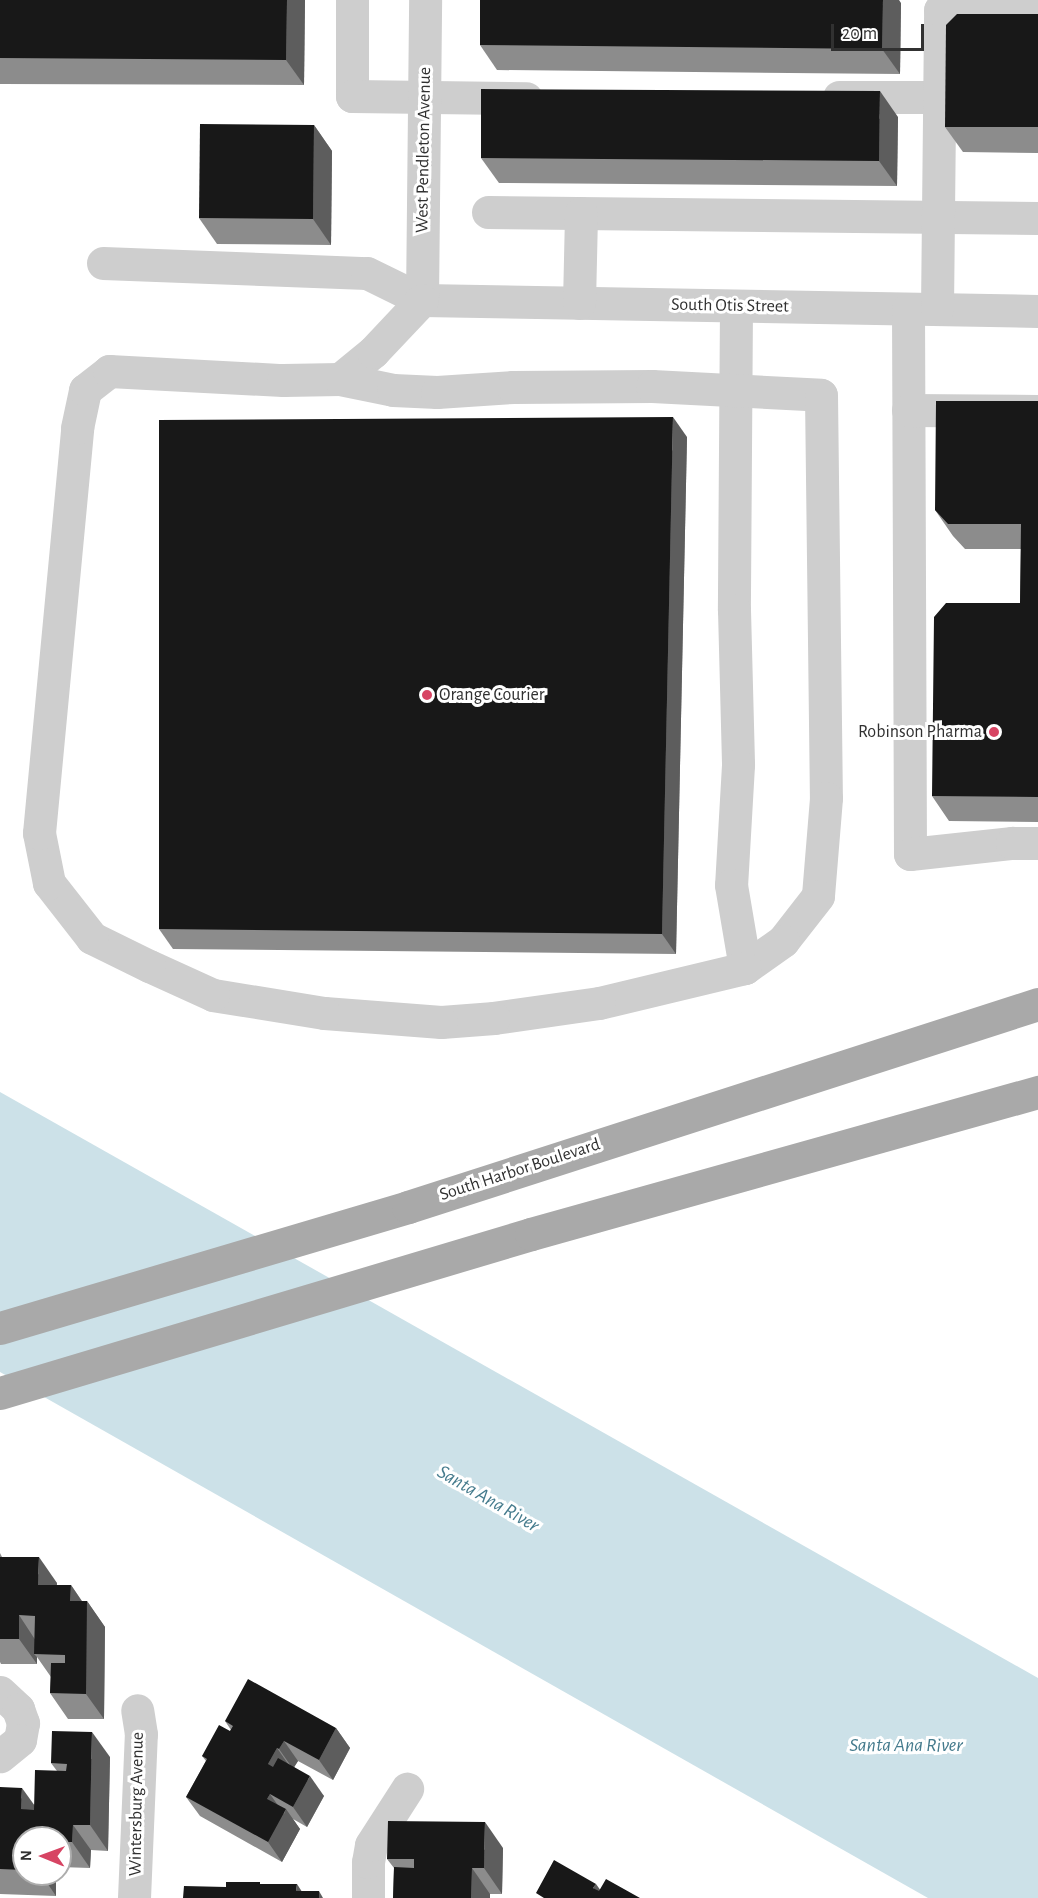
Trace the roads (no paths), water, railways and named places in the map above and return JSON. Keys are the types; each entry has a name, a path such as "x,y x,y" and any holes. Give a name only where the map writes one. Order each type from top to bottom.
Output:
{"main road":[{"name":"South Harbor Boulevard","path":"0,1328 408,1207 1038,1004"},
{"path":"0,1393 483,1248 1038,1092"}],"street":[{"path":"352,0 352,96 556,98"},
{"name":"West Pendleton Avenue","path":"422,300 425,0"},
{"path":"1038,10 935,5 939,97 938,217 908,410 910,855 1012,843 1038,843"},
{"path":"807,97 939,97"},
{"path":"488,212 1038,218"},
{"path":"579,303 581,213"},
{"path":"103,263 367,273 422,300 373,352 340,379"},
{"name":"South Otis Street","path":"422,300 1038,311"},
{"path":"736,306 734,610 738,765 731,885 745,968"},
{"path":"109,371 284,380 340,379 393,390 436,392 513,387 652,386 736,390 820,395 826,798 818,896 783,941 745,968 599,1003 494,1018 441,1022 324,1013 213,995 92,938 49,883 39,833 77,428 85,390 109,371"},
{"path":"908,410 1038,411"},
{"path":"0,1692 18,1708 23,1723 20,1740 1,1756"},
{"name":"Wintersburg Avenue","path":"134,1898 141,1734 137,1710"},
{"path":"368,1898 371,1845 406,1790"}],"water":[{"name":"Santa Ana River","path":"0,1092 1038,1678 1038,1898 928,1898 0,1372"}],"place":[{"name":"Orange Courier","path":"427,695"},
{"name":"Robinson Pharma","path":"994,732"}]}
